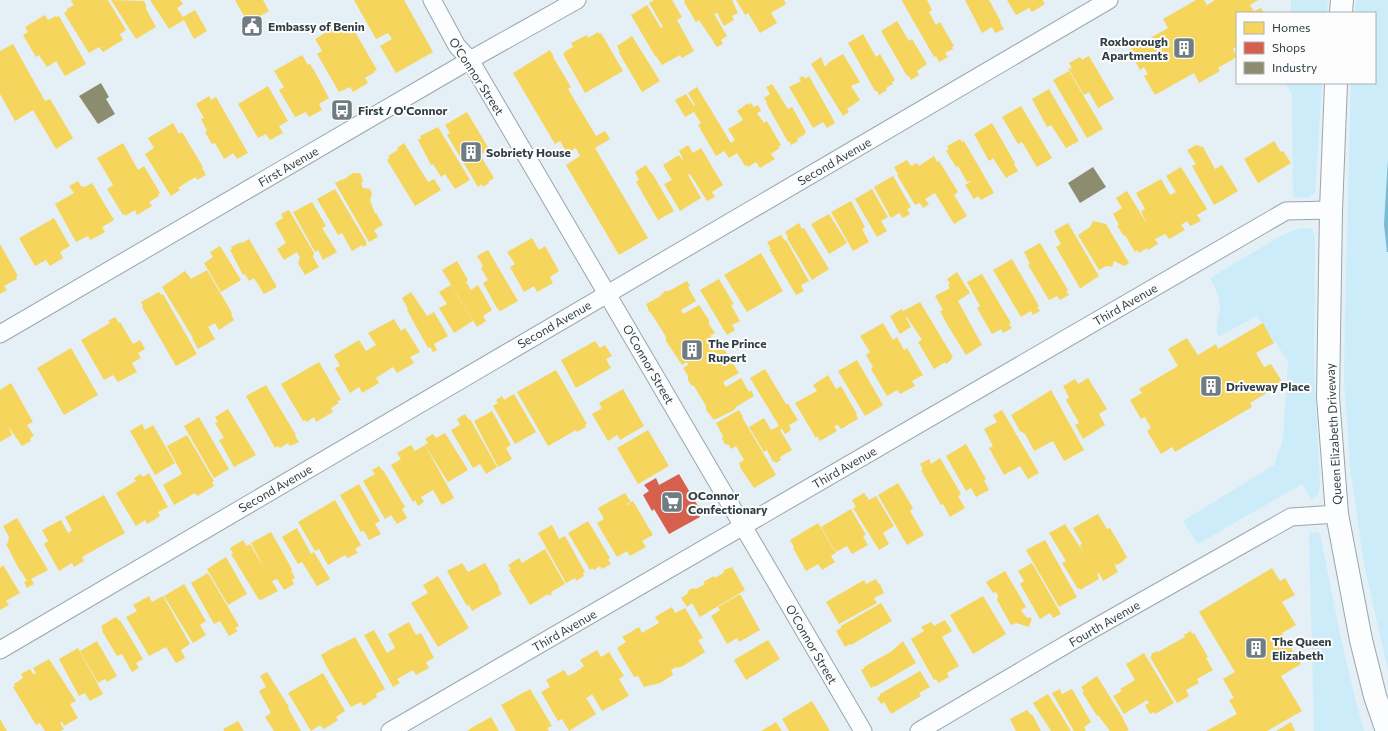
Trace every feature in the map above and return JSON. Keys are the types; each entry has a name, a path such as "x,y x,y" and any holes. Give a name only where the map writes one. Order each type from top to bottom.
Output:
{"main road":[{"path":"1342,0 1342,12"},
{"name":"Queen Elizabeth Driveway","path":"1336,84 1331,210 1328,397 1337,514 1361,640 1387,731"}],"street":[{"name":"O'Connor Street","path":"432,0 457,46 470,60 606,294 618,311 863,731"},
{"name":"First Avenue","path":"0,334 470,60 577,0"},
{"name":"Second Avenue","path":"0,650 1109,0"},
{"name":"Third Avenue","path":"390,731 1286,211 1331,210"},
{"name":"Fourth Avenue","path":"919,731 1291,517 1337,514"}],"shaded area":[{"path":"1291,0 1328,0 1327,12 1291,12"},
{"path":"1356,0 1388,0 1388,670 1364,565 1350,467 1344,380 1351,84 1376,84 1376,12 1355,12"},
{"path":"1286,84 1322,84 1315,193 1308,198 1293,197 1292,94"},
{"path":"1304,228 1312,229 1315,236 1314,367 1320,485 1318,494 1312,500 1302,484 1198,544 1183,521 1274,465 1283,439 1288,361 1257,316 1218,337 1217,326 1220,304 1217,292 1210,278 1279,237 1294,230"},
{"path":"1316,532 1320,534 1346,660 1364,731 1314,731 1309,533"}],"water":[{"path":"1388,159 1388,252 1387,252 1384,224"}],"building: Homes":[{"path":"108,0 126,30 120,34 123,40 103,52 99,47 89,53 64,13 67,9 74,5 71,1"},
{"path":"111,0 144,1 146,9 156,27 136,39"},
{"path":"150,0 180,0 183,4 177,8 183,17 195,10 207,31 194,39 184,20 169,29"},
{"path":"235,0 263,0 269,11 248,23"},
{"path":"354,0 404,0 433,52 396,73 380,46 392,39 388,33 376,39"},
{"path":"654,0 672,0 682,17 677,20 694,51 682,58 680,55 662,65 655,56 631,15 647,5 661,28 663,27 649,3"},
{"path":"684,0 732,0 738,13 732,16 734,20 724,26 717,13 714,14 727,36 721,40 723,44 717,47 699,20 696,22"},
{"path":"736,0 784,0 786,4 771,13 777,23 760,33 748,13 745,15"},
{"path":"927,0 932,10 929,12 936,25 940,22 954,46 952,47 953,49 945,53 948,57 939,62 936,56 934,57 902,1"},
{"path":"965,0 989,0 1004,29 995,33 992,27 982,33"},
{"path":"1007,0 1042,0 1045,4 1032,12 1029,8 1016,15"},
{"name":"Roxborough Apartments","path":"1196,0 1204,0 1207,5 1215,0 1258,0 1250,5 1254,11 1261,8 1263,12 1236,12 1236,47 1233,49 1236,58 1218,68 1220,71 1199,83 1194,73 1155,95 1144,76 1148,74 1144,67 1140,70 1129,50 1168,28 1163,19"},
{"path":"45,15 48,20 59,16 86,64 65,76 56,61 47,67 39,55 36,57 23,35 28,32 25,27"},
{"path":"897,21 909,41 912,39 927,64 917,71 919,75 911,80 908,75 907,76 881,31"},
{"path":"343,22 350,34 355,32 377,70 365,78 368,83 353,92 350,87 339,92 317,54 322,51 315,39"},
{"path":"598,32 599,34 601,33 623,71 585,93 563,54 573,47 571,43 587,35 588,38"},
{"path":"863,34 876,57 880,54 895,80 892,82 893,84 886,88 887,90 879,95 877,91 875,91 848,43"},
{"path":"632,36 660,81 642,92 619,53 620,52 617,46"},
{"path":"13,44 45,101 50,99 73,138 56,149 33,110 15,121 0,94 0,51"},
{"path":"550,50 571,87 568,89 596,136 605,131 610,139 595,148 648,238 619,255 566,165 580,156 576,148 567,153 560,141 555,144 513,73"},
{"path":"843,54 860,82 851,86 860,100 847,109 849,112 843,116 811,64 821,57 825,67 829,62"},
{"path":"302,55 308,65 310,64 329,98 319,104 322,110 309,117 306,112 295,117 279,90 284,87 274,71"},
{"path":"1089,56 1114,99 1098,108 1089,92 1084,95 1068,68 1072,69 1069,63 1080,57 1082,60"},
{"path":"1069,71 1103,129 1087,138 1053,80"},
{"path":"803,76 805,79 809,76 835,123 827,128 823,122 813,128 789,87 801,81 799,78"},
{"path":"772,84 788,109 792,107 806,132 797,139 798,141 791,145 764,98 770,94 766,87"},
{"path":"268,86 288,121 279,126 283,133 270,140 266,134 258,138 238,104"},
{"path":"697,87 731,143 735,140 728,129 743,120 737,111 748,103 748,105 751,103 754,107 758,105 761,111 757,113 764,123 767,121 781,145 778,147 780,148 771,154 775,159 760,168 756,162 748,167 747,165 745,166 737,153 729,158 724,151 716,156 698,125 701,123 694,112 685,117 675,100 686,94 694,106 695,105 688,93"},
{"path":"1049,89 1079,141 1066,148 1051,125 1047,127 1032,99"},
{"path":"209,96 211,100 216,97 248,153 237,159 233,153 224,159 215,143 212,144 205,132 207,131 201,119 204,118 196,104"},
{"path":"1021,106 1052,158 1037,167 1022,142 1018,144 1002,117"},
{"name":"Sobriety House","path":"467,112 489,149 480,155 494,178 483,187 482,184 478,187 447,135 450,133 445,125"},
{"path":"173,123 179,134 182,132 203,167 202,168 206,175 197,180 196,177 187,182 178,188 180,190 171,196 145,154 154,148 148,138"},
{"path":"992,123 1018,171 1006,178 993,158 989,161 974,134"},
{"path":"438,127 470,180 455,189 445,174 441,177 433,164 431,165 418,140 421,138 420,136"},
{"path":"960,139 962,142 964,141 994,193 981,200 978,196 974,199 965,185 970,181 967,182 958,166 956,167 946,151 949,149 947,146"},
{"path":"1274,141 1291,163 1258,183 1244,159"},
{"path":"123,143 138,170 144,166 160,193 158,194 159,196 149,202 152,206 137,215 135,210 125,216 125,214 123,215 107,189 113,185 97,158"},
{"path":"404,143 428,182 434,179 441,190 415,206 387,160 390,158 388,156 398,150 397,148"},
{"path":"688,145 693,153 701,148 723,185 712,192 715,197 707,201 690,174 688,175 701,198 680,211 664,184 672,180 663,165 679,155 682,160 683,159 679,151"},
{"path":"1196,145 1203,147 1215,169 1222,165 1238,191 1214,205 1192,166 1196,164 1187,150"},
{"path":"934,156 937,162 939,161 958,192 954,195 967,216 954,224 935,193 925,199 929,204 923,208 920,203 915,205 897,175 898,174 894,167 907,160 911,166 917,163 919,166"},
{"path":"646,165 674,211 658,220 636,182 639,180 635,172"},
{"path":"1181,167 1207,209 1197,215 1201,221 1190,226 1187,221 1181,225 1185,230 1169,239 1165,234 1155,239 1158,244 1148,250 1147,248 1139,253 1137,250 1135,252 1125,235 1124,236 1117,226 1119,225 1113,214 1122,208 1116,198 1127,191 1147,224 1141,211 1145,209 1136,193 1161,179 1170,195 1176,192 1166,176"},
{"path":"353,173 360,173 363,188 370,189 372,194 370,200 375,214 376,213 383,225 374,230 378,237 369,242 335,183 343,180"},
{"path":"893,176 911,207 907,209 910,214 903,218 899,213 891,218 874,187"},
{"path":"78,181 81,186 85,187 92,183 114,220 102,227 105,232 90,240 88,236 76,242 55,204 74,193 69,186"},
{"path":"335,189 367,245 363,247 362,245 352,251 342,233 338,235 317,199"},
{"path":"872,189 888,217 881,221 887,231 877,237 855,199"},
{"path":"851,201 865,227 862,229 869,242 853,251 831,212"},
{"path":"312,202 326,226 322,228 337,252 323,260 318,250 315,252 293,212"},
{"path":"289,210 314,253 313,257 319,267 305,275 298,263 300,258 297,252 284,260 277,249 286,243 275,223 283,218 281,214"},
{"path":"829,214 847,243 829,254 811,224"},
{"path":"54,218 70,246 60,252 63,258 50,266 46,260 35,266 19,238"},
{"path":"1093,221 1106,224 1129,263 1124,266 1114,261 1112,267 1106,266 1099,270 1078,235 1090,227"},
{"path":"799,223 802,229 804,228 829,269 812,280 785,232"},
{"path":"1068,223 1099,276 1081,288 1056,247 1061,244 1054,231"},
{"path":"781,235 785,241 786,240 809,281 801,285 804,291 796,295 769,249 771,249 767,242"},
{"path":"532,238 539,250 545,246 559,271 550,277 553,283 537,292 534,286 524,292 510,267 515,264 507,252"},
{"path":"249,239 277,287 264,294 254,278 249,281 245,274 243,275 230,250 232,249 231,247"},
{"path":"1040,243 1068,290 1066,291 1069,295 1060,300 1057,296 1049,300 1028,265 1030,264 1024,252"},
{"path":"0,244 18,276 16,277 17,279 4,286 7,290 0,294"},
{"path":"220,246 241,280 221,292 204,263 213,257 210,252"},
{"path":"488,250 518,301 500,311 483,283 488,280 481,268 483,266 477,256"},
{"path":"761,253 783,291 747,312 724,275"},
{"path":"1012,259 1039,306 1037,307 1040,311 1033,315 1031,311 1021,317 993,270"},
{"path":"457,261 468,280 466,282 471,290 478,285 492,310 483,316 486,321 477,327 442,270"},
{"path":"207,270 232,313 231,314 234,320 219,330 215,323 208,327 215,339 198,349 162,287 185,271 191,279"},
{"path":"957,272 970,293 958,301 982,345 966,355 940,311 943,310 935,296 950,288 948,285 950,284 947,279"},
{"path":"982,274 1011,323 1009,324 1012,328 1003,333 1001,329 992,334 977,308 980,306 967,282"},
{"path":"719,279 734,304 731,305 740,321 732,325 735,330 727,335 700,290"},
{"name":"The Prince Rupert","path":"687,281 690,286 688,287 696,301 681,310 683,314 699,305 709,320 709,324 715,333 710,336 718,346 712,350 713,351 722,346 739,373 723,382 726,387 741,378 749,392 751,390 754,396 736,407 734,410 714,420 706,410 706,406 694,386 691,385 688,380 688,376 683,368 688,365 687,362 682,365 666,341 666,337 648,310 646,304 659,297 665,291 669,291"},
{"path":"451,285 473,321 454,333 439,308 447,304 439,292"},
{"path":"159,292 161,295 163,294 197,354 176,366 142,307 141,302"},
{"path":"411,292 427,316 434,312 448,336 434,344 437,350 433,352 430,347 428,348 402,298"},
{"path":"920,302 953,357 946,364 945,362 934,369 918,342 922,340 907,317 906,318 911,327 900,334 890,316 902,309 903,311"},
{"path":"115,317 119,323 120,322 133,344 140,340 145,349 138,353 141,358 132,363 137,372 118,382 113,375 104,380 81,340 110,323 108,321"},
{"path":"394,319 401,331 405,328 420,352 410,357 414,363 397,373 393,367 376,378 379,383 362,393 359,387 350,393 335,368 340,366 334,355 359,340 366,351 376,345 368,333"},
{"path":"883,323 893,340 897,337 904,350 907,348 923,375 912,381 915,386 900,394 897,390 887,396 871,369 873,367 866,355 870,352 860,336"},
{"name":"Driveway Place","path":"1263,323 1274,343 1256,353 1264,367 1271,364 1283,383 1250,403 1252,407 1175,452 1172,447 1161,454 1147,431 1151,428 1145,417 1141,419 1130,400 1142,393 1139,389 1178,366 1168,349 1187,338 1198,355 1216,344 1218,349"},
{"path":"595,341 600,348 605,345 612,356 606,359 611,368 576,388 561,360"},
{"path":"71,348 98,395 64,415 37,368"},
{"path":"857,360 883,405 865,416 838,371"},
{"path":"319,362 341,400 337,401 339,403 331,408 333,412 316,422 314,417 307,422 305,420 303,421 281,384"},
{"path":"765,369 786,404 788,404 798,420 789,425 791,430 785,434 782,429 780,430 792,450 780,457 781,460 776,463 774,461 773,462 767,450 764,452 749,427 764,418 771,430 779,426 750,378"},
{"path":"556,370 587,424 585,425 586,427 577,432 576,430 548,446 517,392"},
{"path":"828,375 836,389 841,386 857,414 858,419 841,429 838,425 834,426 837,431 820,441 817,436 816,438 795,403 817,391 813,385"},
{"path":"1088,378 1107,409 1099,414 1105,425 1083,439 1075,425 1079,423 1066,400 1069,397 1063,386 1075,379 1078,384"},
{"path":"11,383 33,422 27,425 34,436 30,438 31,441 22,446 8,426 12,435 0,442 0,390"},
{"path":"266,385 299,442 290,446 288,443 280,448 278,446 275,448 246,396"},
{"path":"623,389 644,426 620,440 617,435 608,441 592,414 602,408 599,403"},
{"path":"1051,390 1084,450 1064,461 1053,441 1034,451 1025,434 1020,431 1011,415"},
{"path":"514,394 536,432 515,444 493,406 498,403 496,400 502,396 504,400"},
{"path":"228,409 256,455 234,467 219,440 224,438 215,423 218,422 215,417"},
{"path":"739,410 776,475 754,488 741,469 739,463 744,460 736,446 731,449 729,445 725,444 722,439 723,436 716,423"},
{"path":"1002,410 1039,473 1028,479 1020,466 1004,475 989,448 993,446 984,429 997,422 993,415"},
{"path":"492,411 511,445 506,448 512,459 498,467 474,421"},
{"path":"465,414 469,420 470,419 497,467 486,474 480,464 473,468 451,430 460,425 457,419"},
{"path":"199,417 229,469 214,478 184,426"},
{"path":"142,424 145,430 153,425 175,463 155,475 130,431"},
{"path":"648,430 669,466 638,484 617,448"},
{"path":"445,433 468,470 448,482 425,445 428,443 425,439 433,434 436,438"},
{"path":"187,435 214,481 212,482 214,486 197,496 195,493 174,505 163,485 182,474 167,446"},
{"path":"966,444 986,479 984,480 989,490 976,497 971,488 966,491 946,456"},
{"path":"411,445 415,451 425,445 454,498 442,505 433,490 421,497 424,502 418,506 415,500 413,502 391,465 401,459 397,453"},
{"path":"940,458 961,494 958,496 965,508 950,517 943,504 941,505 921,470 923,469 920,464 929,459 931,464"},
{"path":"379,466 383,470 405,507 402,509 407,518 397,524 391,515 385,519 363,481 375,474 372,470"},
{"path":"149,473 168,507 158,512 160,516 154,520 147,524 145,520 136,526 116,493 136,481 134,478 141,474 143,477"},
{"path":"898,483 913,508 910,511 924,535 907,545 878,495"},
{"path":"359,484 380,521 375,524 381,534 369,540 364,531 361,532 340,495"},
{"path":"625,493 631,502 626,504 627,505 633,501 653,535 642,541 646,547 630,556 627,551 617,557 597,523 604,519 598,508"},
{"path":"864,493 869,500 876,496 894,526 883,533 889,544 879,550 853,508 856,507 852,500"},
{"path":"104,495 125,533 82,557 84,561 74,567 72,563 59,571 44,544 48,541 42,530 61,520 68,533 72,530 65,517"},
{"path":"335,500 361,545 355,549 358,553 347,558 345,555 328,565 319,549 315,551 298,522"},
{"path":"851,509 866,535 863,536 868,545 852,554 847,546 836,552 821,527"},
{"path":"1098,514 1107,529 1110,528 1127,557 1117,565 1114,564 1118,572 1103,581 1099,573 1097,574 1099,579 1080,590 1062,563 1066,561 1049,533 1065,524 1084,553 1080,545 1082,544 1073,528"},
{"path":"17,518 48,570 31,579 34,584 27,588 24,582 27,581 6,544 8,543 9,537 3,526"},
{"path":"588,521 610,558 608,560 611,564 602,569 600,566 594,570 592,568 590,570 568,533"},
{"path":"818,523 836,553 831,556 835,562 822,570 818,564 806,571 790,540"},
{"path":"552,525 559,539 565,536 585,572 583,573 584,576 576,581 575,578 566,583 538,533"},
{"path":"297,528 311,554 314,552 330,579 317,586 302,562 298,564 282,537"},
{"path":"271,532 292,569 291,570 295,578 292,580 294,584 284,590 277,579 272,581 278,591 259,600 231,554 233,553 230,548 243,540 247,546 250,544 266,571 251,543"},
{"path":"1045,540 1077,597 1059,607 1026,550"},
{"path":"545,549 565,584 551,592 552,594 549,596 548,594 530,605 509,570 511,569 508,565 519,558 522,563"},
{"path":"226,557 247,594 228,605 207,569"},
{"path":"462,563 468,572 485,563 502,594 472,611 469,605 467,606 447,571"},
{"path":"1032,563 1061,614 1053,618 1050,613 1040,619 1020,584 1024,581 1018,571"},
{"path":"3,565 20,593 6,601 9,605 0,610 0,568"},
{"path":"732,567 745,590 700,617 692,603 687,607 681,598 687,594 689,590 693,588 696,589 705,584 703,582 714,576 715,578 723,573 724,570"},
{"name":"The Queen Elizabeth","path":"1272,568 1280,581 1285,578 1295,595 1282,602 1296,625 1282,633 1301,664 1281,676 1302,711 1267,731 1206,731 1237,714 1229,700 1234,698 1223,679 1235,672 1199,612"},
{"path":"1005,571 1026,607 1021,610 1026,617 1032,618 1029,627 1016,623 1011,625 997,600 998,596 996,592 993,593 986,582"},
{"path":"208,573 239,626 235,628 238,631 229,636 220,621 214,624 191,583"},
{"path":"438,576 469,628 438,647 411,603 428,593 423,585"},
{"path":"876,579 884,593 874,598 877,603 839,624 826,602 864,580 866,584"},
{"path":"184,584 206,621 200,625 206,635 193,643 164,596"},
{"path":"740,594 760,630 739,642 737,638 727,644 711,616 720,610 718,607"},
{"path":"149,596 152,602 163,596 190,644 181,650 185,658 176,663 166,647 149,656 126,617 137,611 133,605"},
{"path":"983,596 1006,634 973,654 950,615"},
{"path":"881,603 892,621 845,647 836,631 841,628 841,626"},
{"path":"672,607 675,613 685,608 703,638 698,640 705,652 683,666 676,667 671,670 673,675 660,683 644,687 638,676 634,677 617,648 626,642 622,637 639,627 642,633 659,623 655,617"},
{"path":"116,617 119,621 120,620 143,659 136,663 139,668 132,672 122,654 117,656 102,631 101,626"},
{"path":"945,620 952,631 942,637 959,666 947,673 949,677 938,683 936,679 934,680 911,639 924,631 921,627 931,622 934,626"},
{"path":"409,622 416,635 421,633 434,658 426,662 429,668 416,675 413,670 397,679 400,683 393,687 364,635 374,630 387,653 395,648 388,634"},
{"path":"1191,631 1192,634 1194,633 1208,657 1206,658 1213,670 1197,679 1199,683 1186,690 1189,696 1177,703 1150,657 1152,656 1151,654 1157,651 1158,652 1185,637 1184,635"},
{"path":"355,637 385,689 376,694 377,697 363,706 361,702 351,707 321,655 338,645 339,647"},
{"path":"768,640 780,659 746,680 734,660"},
{"path":"97,641 117,676 107,682 105,679 98,683 80,651"},
{"path":"903,641 916,663 871,688 861,670 892,651"},
{"path":"78,648 103,694 90,701 85,693 79,696 59,659"},
{"path":"597,650 601,657 609,652 624,676 619,679 629,696 602,711 592,694 586,698 596,714 569,731 562,719 558,721 541,692 550,687 546,680 564,670 568,676 576,672 584,666 580,660"},
{"path":"1144,653 1174,703 1155,714 1154,712 1150,714 1145,705 1149,703 1147,700 1124,714 1113,696 1122,691 1120,689 1135,680 1126,664"},
{"path":"49,659 76,701 70,704 78,718 64,726 62,722 60,723 64,729 61,731 45,731 40,723 36,725 13,687 15,686 14,684 23,678 21,674 30,669 33,674 36,673 33,668"},
{"path":"920,671 930,687 919,693 921,696 891,714 884,702 881,704 877,698 880,694"},
{"path":"267,672 289,707 288,708 301,731 274,731 265,717 271,713 259,691 266,687 260,676"},
{"path":"323,673 345,711 336,717 338,720 331,725 323,729 320,725 311,731 288,693"},
{"path":"1097,676 1129,730 1110,731 1098,715 1097,716 1082,692 1084,691 1081,687"},
{"path":"530,689 552,726 547,728 549,731 516,731 501,705"},
{"path":"1060,689 1062,694 1072,689 1091,722 1084,727 1086,731 1074,731 1052,693"},
{"path":"1048,694 1071,731 1051,731 1033,703"},
{"path":"812,701 830,731 789,731 782,719"},
{"path":"1027,710 1031,715 1032,714 1041,731 1016,731 1010,719"},
{"path":"491,717 499,731 467,731 473,727"},
{"path":"0,719 7,731 0,731"},
{"path":"238,721 244,731 224,731 223,729"},
{"path":"776,722 782,731 761,731"},
{"path":"1291,722 1295,731 1276,731"}],"building: Shops":[{"name":"OConnor Confectionary","path":"679,474 701,511 697,513 700,517 669,534 654,509 652,511 643,495 649,491 644,485 656,478 659,485"}],"building: Industry":[{"path":"101,83 109,97 106,99 115,114 98,124 79,96"},
{"path":"1093,167 1106,187 1080,203 1068,183"}],"place":[{"name":"Embassy of Benin","path":"252,26"},
{"name":"Roxborough Apartments","path":"1184,48"},
{"name":"First / O'Connor","path":"342,110"},
{"name":"Sobriety House","path":"471,152"},
{"name":"The Prince Rupert","path":"692,350"},
{"name":"Driveway Place","path":"1211,386"},
{"name":"OConnor Confectionary","path":"672,502"},
{"name":"The Queen Elizabeth","path":"1256,648"}]}
